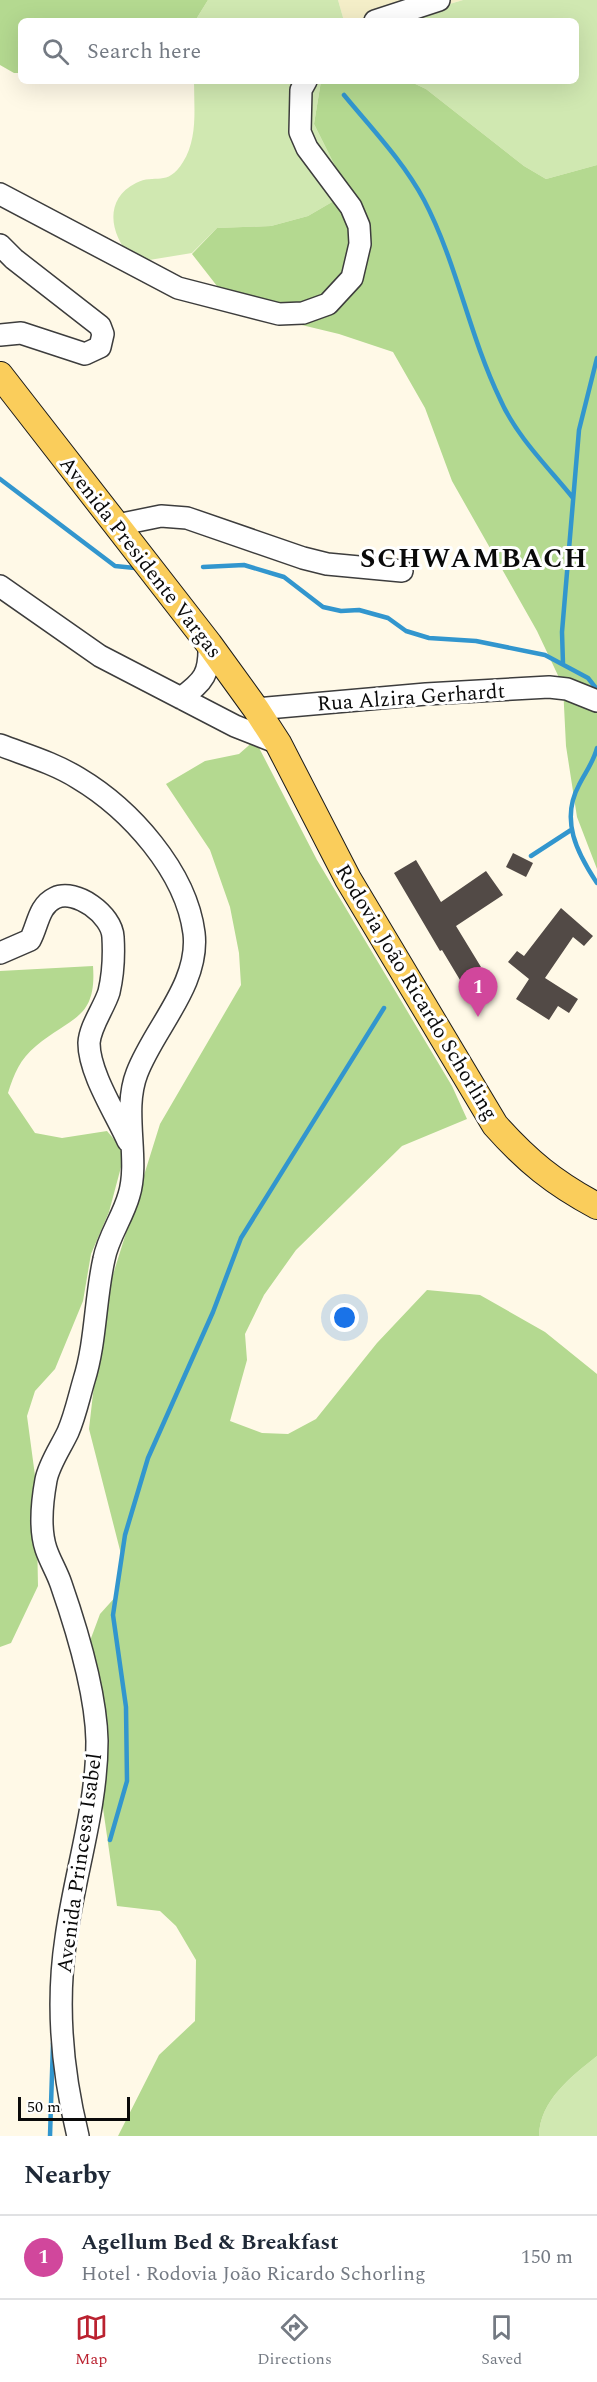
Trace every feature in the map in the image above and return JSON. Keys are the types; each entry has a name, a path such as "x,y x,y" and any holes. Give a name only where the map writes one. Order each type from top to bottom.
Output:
{"main road":[{"name":"Avenida Presidente Vargas","path":"0,375 209,644 278,743"},
{"name":"Rodovia João Ricardo Schorling","path":"278,743 348,879 495,1125 525,1159 550,1179 597,1206"}],"street":[{"path":"384,18 439,0"},
{"path":"0,194 178,288 279,314 303,313 320,307 328,304 352,278 360,244 359,226 351,207 307,148 300,132 301,90 304,84"},
{"path":"0,245 14,259 100,326 103,340 100,347 85,354 21,333 0,335"},
{"path":"117,525 162,516 188,518 311,560 402,571"},
{"path":"0,586 100,656 181,698 278,743"},
{"path":"181,698 196,687 208,669 209,644"},
{"name":"Rua Alzira Gerhardt","path":"256,710 426,694 549,687 567,689 597,701"},
{"name":"Avenida Princesa Isabel","path":"0,745 76,777 104,796 166,859 180,885 189,913 194,954 188,976 137,1073 132,1103 130,1194 105,1254 87,1370 70,1427 46,1475 42,1512 45,1546 61,1584 88,1680 97,1739 93,1797 66,1935 62,1971 61,2031 66,2079 78,2136"},
{"name":"Avenida Princesa Isabel","path":"0,953 30,940 45,906 56,897 71,897 86,903 103,915 113,934 111,977 109,992 89,1041 95,1070 130,1144"}],"shaded area":[{"path":"338,0 463,0 403,18 343,18"}],"green space":[{"path":"0,0 208,0 197,18 18,18 18,73 0,65"},
{"path":"208,0 338,0 343,18 197,18"},
{"path":"463,0 597,0 597,165 546,179 524,166 426,89 415,84 579,84 579,18 403,18"},
{"path":"194,84 321,84 314,124 336,168 338,187 332,202 308,216 271,226 217,228 192,253 137,262 128,254 116,233 114,211 117,200 136,183 166,177 177,170 188,153 191,143"},
{"path":"321,84 415,84 426,89 524,166 546,179 597,165 597,869 577,817 566,746 563,686 537,631 452,481 425,408 393,352 339,334 235,309 192,254 217,228 271,226 308,216 332,202 338,187 336,168 314,124"},
{"path":"255,740 317,860 452,1086 467,1119 402,1146 296,1250 264,1295 245,1334 247,1360 230,1421 262,1433 288,1434 316,1419 377,1343 427,1290 480,1295 545,1332 597,1374 597,2056 567,2081 551,2100 541,2123 539,2136 118,2136 159,2055 195,2021 196,1960 176,1926 160,1911 117,1906 101,1794 87,1649 100,1614 118,1594 121,1554 89,1429 106,1297 160,1124 241,985 239,953 230,907 210,850 166,784 205,761 239,754"},
{"path":"93,966 91,997 86,1007 26,1056 15,1073 8,1093 35,1133 62,1138 107,1131 125,1152 109,1212 91,1254 83,1301 55,1369 35,1391 27,1416 36,1483 38,1586 11,1643 0,1647 0,971"},
{"path":"597,2056 597,2136 539,2136 545,2111 551,2100 567,2081"}],"building":[{"path":"513,853 533,863 526,877 506,867"},
{"path":"416,860 441,902 486,871 503,895 456,926 481,967 460,980 394,873"},
{"path":"561,908 593,936 584,946 573,937 545,978 578,999 569,1013 558,1006 549,1020 516,999 529,979 508,962 517,951 524,956"}],"waterway":[{"path":"344,95 397,159 424,200 445,249 489,375 507,413 533,451 573,498"},
{"path":"563,664 562,632 579,430 597,358"},
{"path":"0,479 115,566 135,568"},
{"path":"203,567 244,565 284,577 323,607 341,611 359,610 388,618 406,631 429,638 476,641 545,655 588,678 596,688"},
{"path":"597,748 573,798 571,811 573,836 583,860 597,883"},
{"path":"531,856 571,830"},
{"path":"110,1840 127,1781 126,1707 113,1615 125,1535 148,1458 213,1312 241,1238 384,1008"},
{"path":"50,2136 53,2043"}],"place":[{"name":"Agellum Bed & Breakfast","path":"478,1017"}],"district":[{"name":"SCHWAMBACH","path":"474,558"}]}
